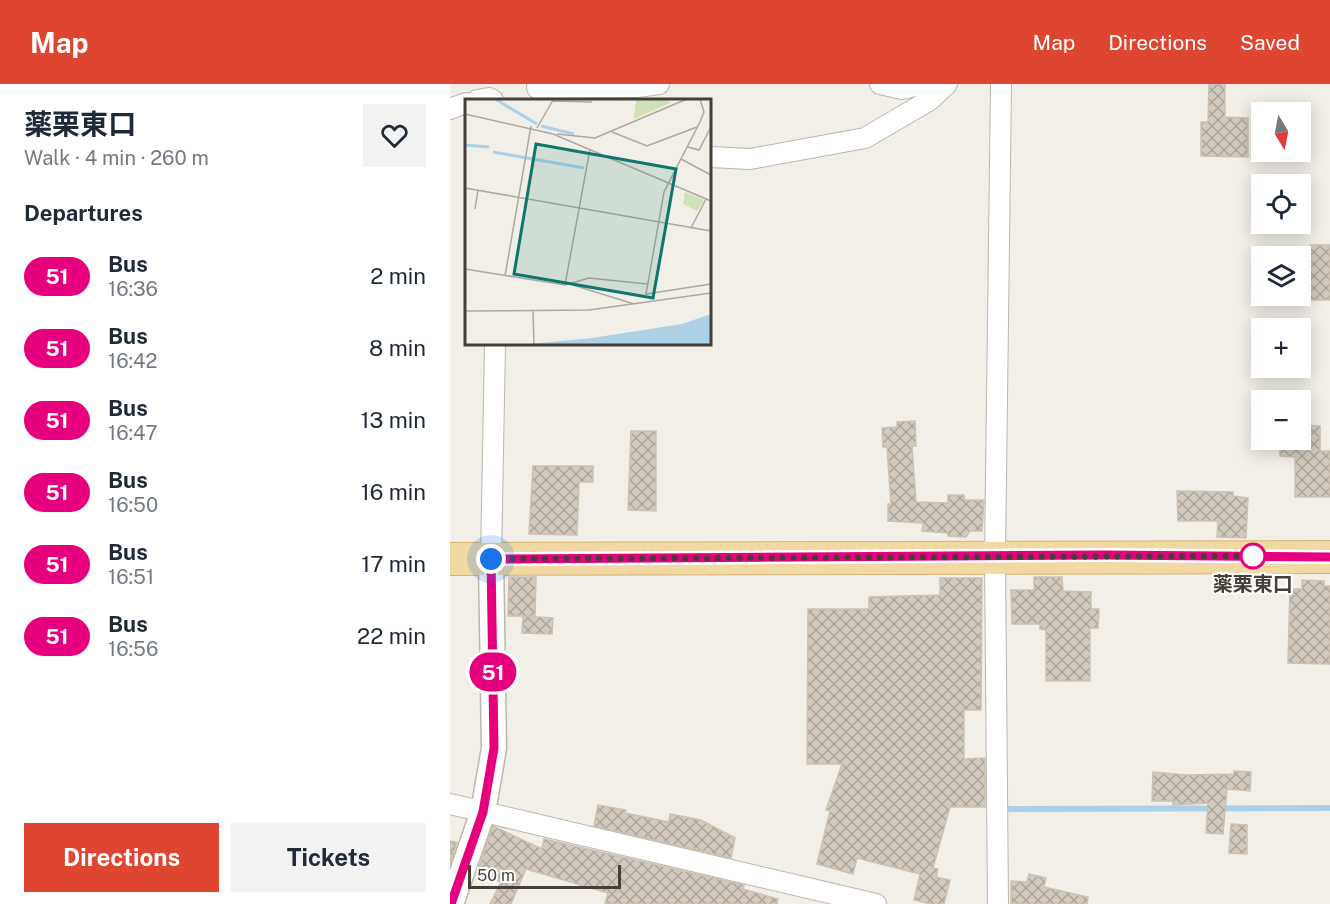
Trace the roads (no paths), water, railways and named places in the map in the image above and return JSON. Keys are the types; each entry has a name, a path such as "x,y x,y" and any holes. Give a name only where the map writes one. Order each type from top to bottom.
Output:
{"main road":[{"path":"450,559 1330,557"}],"street":[{"path":"537,88 637,87 659,84"},
{"path":"880,84 902,89 924,84"},
{"path":"711,157 750,159 865,138 930,100 947,84"},
{"path":"998,904 996,557 1001,84"},
{"path":"450,109 465,103"},
{"path":"451,904 483,812 494,748 491,559 495,345"},
{"path":"450,804 876,904"}],"waterway":[{"path":"1010,809 1330,808"}],"place":[{"name":"薬栗東口","path":"1253,556"}]}
